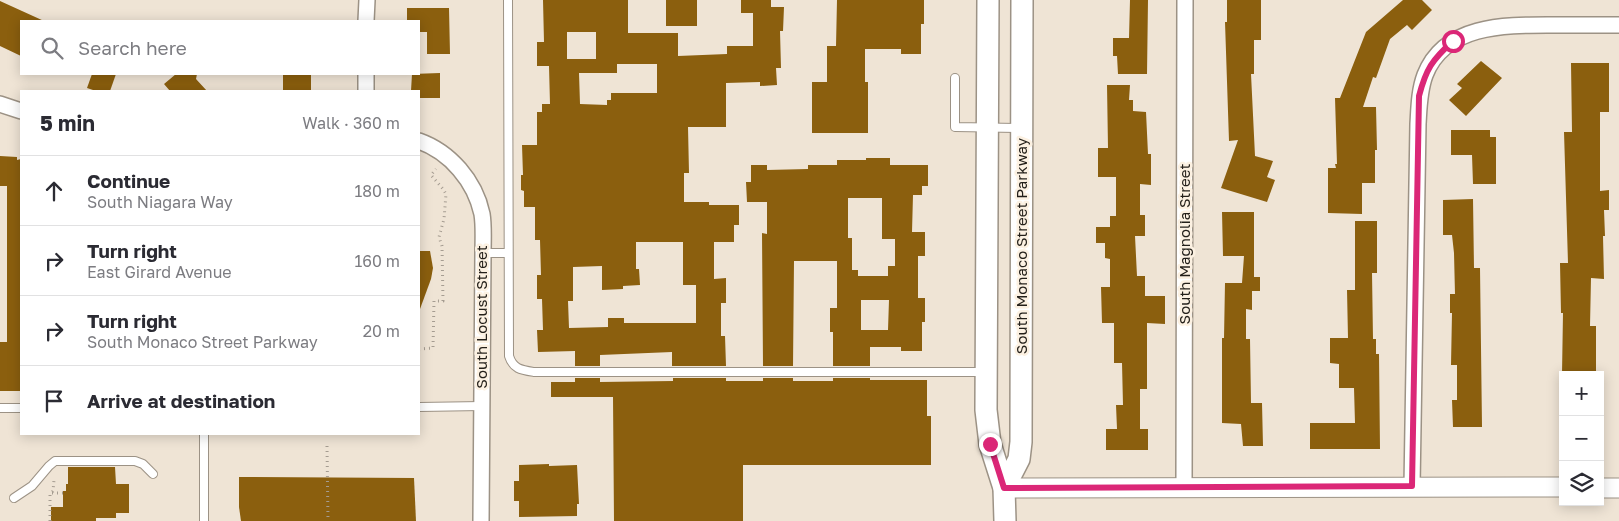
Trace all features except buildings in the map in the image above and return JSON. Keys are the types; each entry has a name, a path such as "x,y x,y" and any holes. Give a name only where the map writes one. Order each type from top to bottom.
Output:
{"main road":[{"name":"South Monaco Street Parkway","path":"988,0 986,410 989,435 1004,488 1005,521"},
{"name":"South Monaco Street Parkway","path":"1004,488 1019,459 1021,442 1022,0"}],"street":[{"path":"366,0 366,20"},
{"name":"South Magnolia Street","path":"1184,488 1185,0"},
{"path":"1412,486 1418,124 1419,96 1425,74 1436,56 1453,41 1476,30 1510,25 1619,25"},
{"path":"366,75 366,90"},
{"path":"0,104 20,111"},
{"name":"South Locust Street","path":"420,142 446,156 465,176 476,196 482,214 484,253 481,521"},
{"path":"1004,488 1559,487"},
{"path":"1604,488 1619,488"}],"lane":[{"path":"508,0 509,356 512,364 525,371 534,372 986,372"},
{"path":"955,78 955,127 1022,128"},
{"path":"484,253 508,253"},
{"path":"420,407 482,406"},
{"path":"0,408 20,408"},
{"path":"204,435 204,521"},
{"path":"14,498 32,486 55,461 135,461 143,464 153,474"}],"path":[{"path":"420,349 433,348 434,302 443,301 442,246 439,237 444,219 446,194 443,188 431,176 436,169"},
{"path":"327,446 328,521"},
{"path":"50,521 50,495 53,491 54,476"},
{"path":"52,493 62,493"}],"route":[{"path":"990,444 1004,488 1412,486 1419,96 1425,74 1436,56 1453,41"}]}
